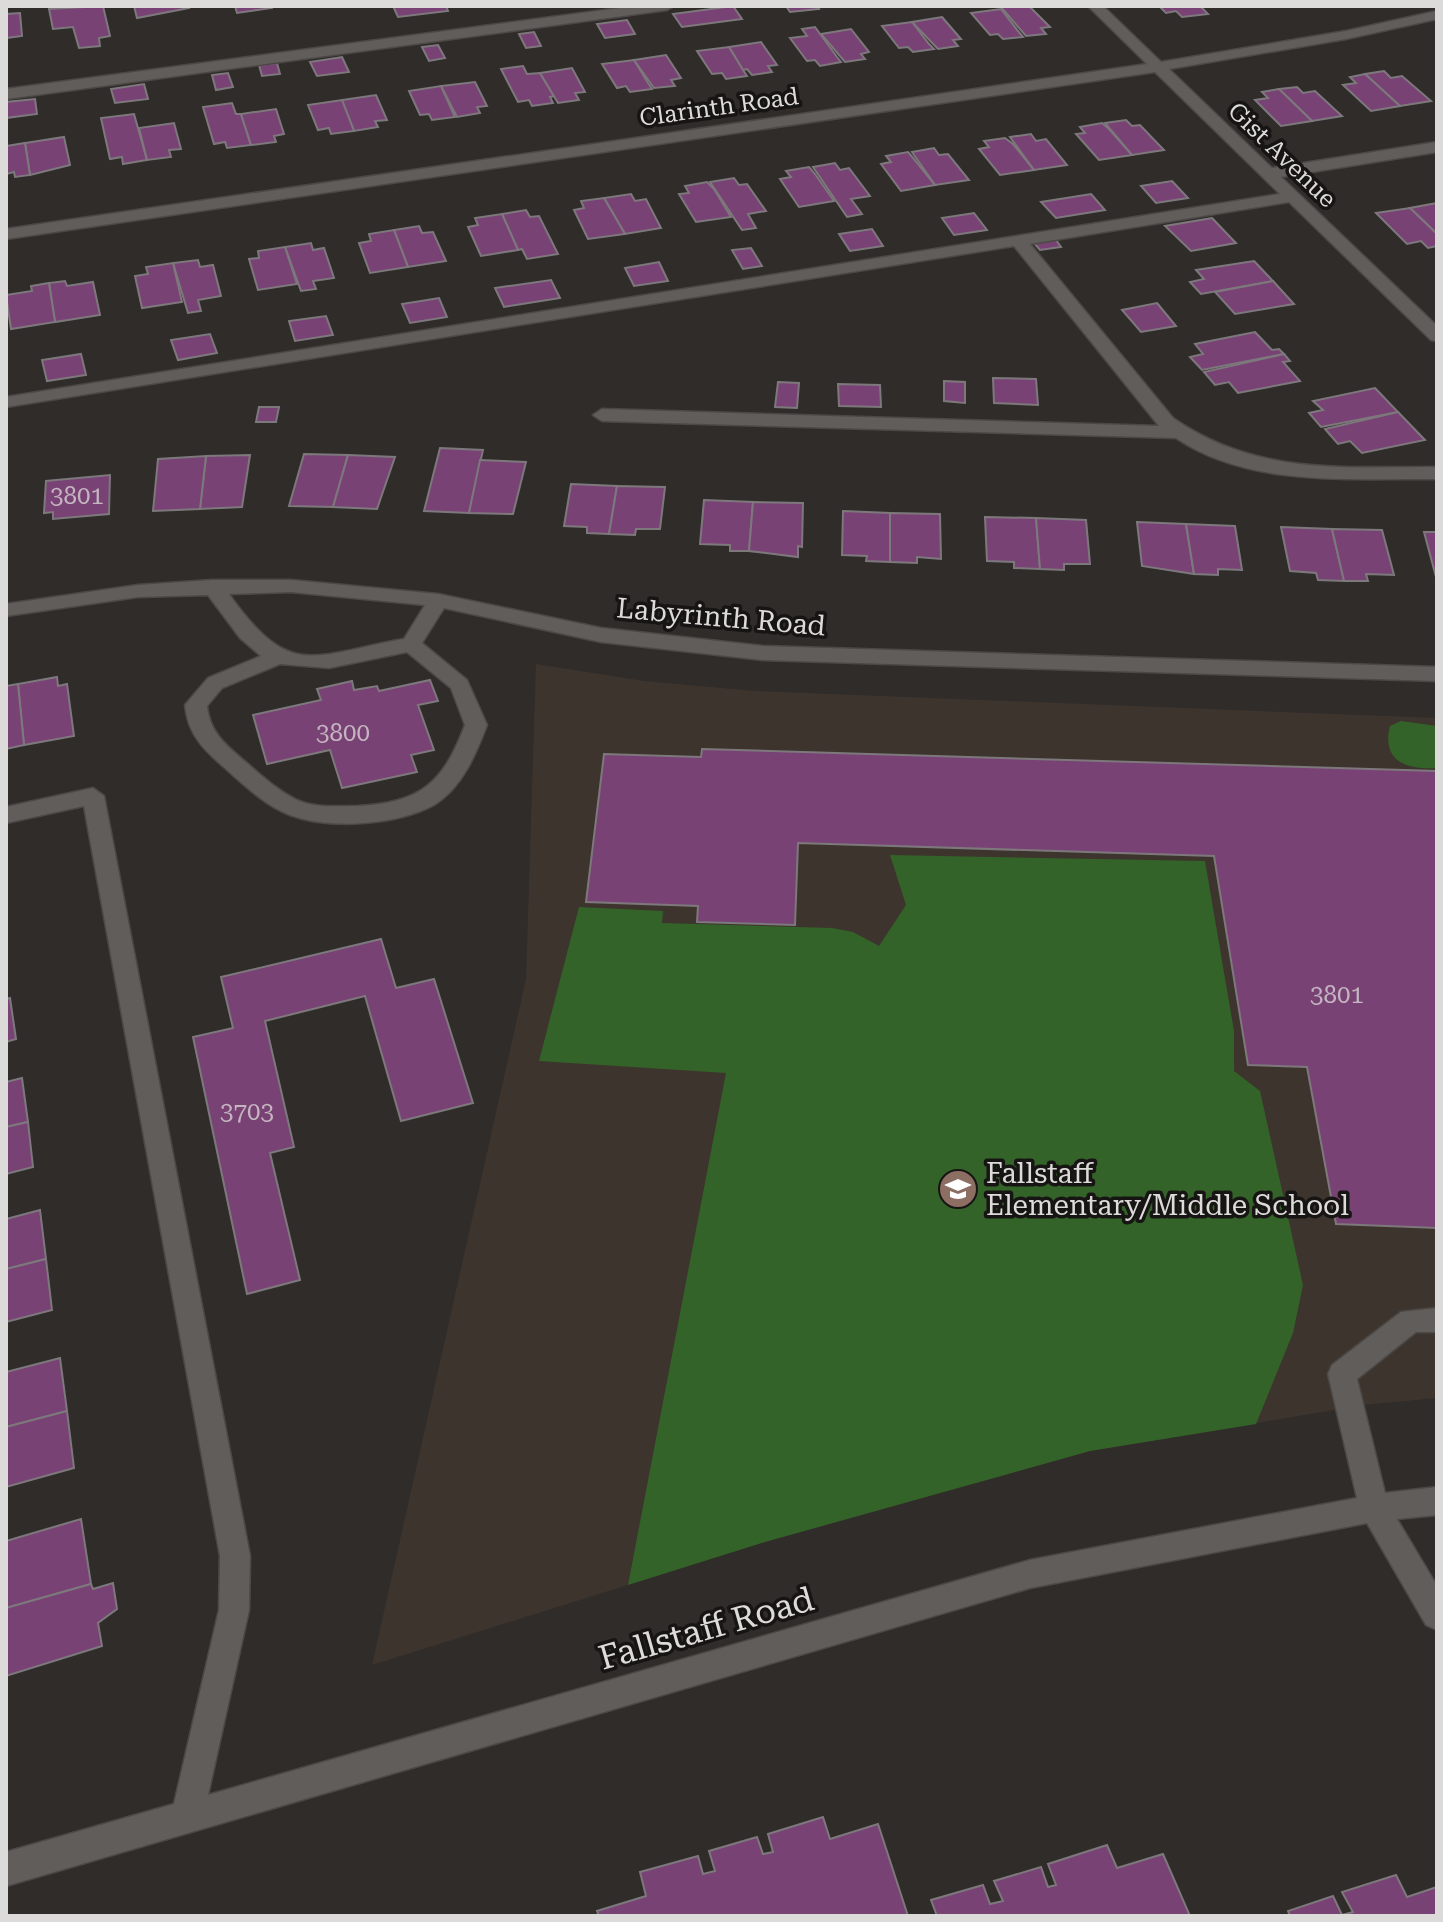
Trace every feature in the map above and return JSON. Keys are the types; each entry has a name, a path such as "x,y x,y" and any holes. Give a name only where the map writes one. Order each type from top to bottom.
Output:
{"street":[{"path":"6,94 667,6"},
{"name":"Gist Avenue","path":"1095,6 1437,336"},
{"name":"Clarinth Road","path":"6,234 1156,67 1299,44 1437,15"},
{"path":"1267,174 1437,147"},
{"path":"6,402 1291,197"},
{"path":"1018,240 1178,432 1213,453 1259,464 1312,470 1437,473"},
{"path":"1414,314 1437,309"},
{"path":"602,415 1178,432"},
{"path":"212,586 253,639 276,658"},
{"name":"Labyrinth Road","path":"6,610 138,591 212,586 291,586 438,600 601,635 763,653 1437,674"},
{"path":"411,645 460,685 476,725 460,767 426,799 387,810 340,814 298,810 255,782 199,729 196,705 215,683 276,658 317,663 411,645 438,600"},
{"path":"6,815 93,796 235,1556 234,1610 187,1817"},
{"path":"1437,1320 1411,1320 1342,1374 1374,1508 1437,1615"},
{"name":"Fallstaff Road","path":"6,1869 1030,1574 1374,1508 1437,1501"}],"shaded area":[{"name":"Fallstaff Elementary/Middle School","path":"536,664 644,681 754,691 1437,718 1437,1398 1364,1405 1090,1451 765,1542 372,1665 526,979"}],"green space":[{"path":"1401,721 1437,726 1437,768 1407,765 1393,756 1388,738 1390,726"},
{"path":"890,855 1205,861 1234,1031 1234,1071 1260,1091 1303,1285 1293,1333 1256,1424 1090,1451 765,1542 628,1585 726,1073 539,1061 579,907 663,911 662,923 832,928 853,932 879,946 906,905"}],"building":[{"path":"103,6 110,36 99,38 100,46 79,48 73,27 53,29 49,9"},
{"path":"134,6 188,6 189,8 137,18"},
{"path":"235,6 272,6 272,8 237,13"},
{"path":"393,6 446,6 448,11 398,17"},
{"path":"733,6 742,19 682,27 673,14"},
{"path":"786,6 817,6 819,9 790,12"},
{"path":"1000,6 1029,6 1050,27 1041,28 1046,34 1026,36"},
{"path":"1159,6 1200,6 1208,14 1182,17 1176,11 1166,13"},
{"path":"1001,9 1023,37 1003,39 998,34 990,35 971,13"},
{"path":"20,13 22,36 6,38 6,14"},
{"path":"942,17 961,39 953,40 958,46 938,49 912,22"},
{"path":"627,20 635,34 605,38 597,24"},
{"path":"912,22 934,49 913,52 908,47 899,48 882,26"},
{"path":"815,27 841,62 820,66 815,60 807,61 790,38 807,36 802,29"},
{"path":"851,29 869,52 861,54 865,59 845,62 821,34"},
{"path":"534,32 541,46 526,48 519,34"},
{"path":"761,42 777,65 768,66 772,72 752,75 747,69 743,70 729,47"},
{"path":"438,45 445,58 429,61 422,47"},
{"path":"729,47 747,76 726,79 722,73 712,74 697,51"},
{"path":"666,55 681,78 671,80 675,86 654,88 634,60"},
{"path":"342,57 349,72 317,76 310,62"},
{"path":"634,60 652,89 630,92 626,86 617,88 602,64"},
{"path":"277,63 280,74 262,76 259,65"},
{"path":"523,66 527,74 540,73 554,96 550,97 553,103 532,106 529,100 518,102 501,69"},
{"path":"572,68 585,92 575,93 579,100 558,103 540,73"},
{"path":"1384,71 1391,78 1402,76 1431,101 1400,106 1365,74"},
{"path":"228,73 233,87 216,90 212,75"},
{"path":"1365,74 1400,106 1371,111 1343,85 1356,83 1350,77"},
{"path":"475,82 487,106 477,107 480,113 457,117 441,86"},
{"path":"144,84 148,99 115,103 111,89"},
{"path":"441,86 455,117 432,120 429,114 420,115 409,91"},
{"path":"1297,87 1303,93 1315,91 1342,116 1312,121 1279,89"},
{"path":"1279,89 1312,121 1281,126 1255,100 1268,98 1262,92"},
{"path":"376,95 387,120 375,121 378,127 354,131 342,100"},
{"path":"35,99 37,114 6,118 6,102"},
{"path":"342,100 354,131 331,134 329,128 318,130 308,105"},
{"path":"232,103 236,114 241,114 251,145 227,148 225,142 214,144 203,107"},
{"path":"276,109 284,134 274,136 276,142 251,145 241,114"},
{"path":"134,114 147,160 123,164 122,157 110,159 101,118"},
{"path":"1126,120 1132,126 1140,125 1164,150 1132,155 1105,123"},
{"path":"174,123 181,149 169,150 171,157 147,160 139,128"},
{"path":"1102,123 1132,155 1099,160 1076,134 1085,133 1080,127"},
{"path":"1031,134 1036,141 1046,139 1067,165 1034,170 1010,137"},
{"path":"64,137 70,165 30,175 25,143"},
{"path":"1005,138 1034,170 1000,175 979,149 989,147 984,141"},
{"path":"25,143 30,175 15,177 14,172 6,174 6,146"},
{"path":"934,148 939,155 948,154 969,180 935,185 912,152"},
{"path":"908,152 935,185 901,191 881,164 891,162 886,156"},
{"path":"835,163 840,170 849,168 870,196 851,199 862,214 847,217 813,167"},
{"path":"809,167 834,201 799,207 780,179 791,177 786,171"},
{"path":"734,178 739,185 747,184 766,211 748,214 756,228 742,230 710,182"},
{"path":"1172,181 1188,198 1156,203 1141,186"},
{"path":"707,182 731,217 696,222 679,194 689,193 685,186"},
{"path":"631,194 635,201 646,199 661,228 625,234 604,198"},
{"path":"1091,194 1105,210 1056,218 1041,202"},
{"path":"604,198 625,234 588,239 574,210 584,208 581,201"},
{"path":"1437,203 1437,234 1410,208"},
{"path":"1410,208 1437,234 1437,246 1428,248 1421,241 1407,244 1376,213"},
{"path":"526,210 530,217 539,216 558,254 527,259 522,249 518,250 502,214"},
{"path":"974,213 987,230 954,235 942,218"},
{"path":"502,214 518,250 481,256 468,227 478,225 475,218"},
{"path":"1212,218 1236,243 1191,251 1165,226"},
{"path":"419,226 422,233 433,232 446,261 408,267 394,230"},
{"path":"872,229 883,246 850,251 839,234"},
{"path":"394,230 408,267 370,273 359,243 371,241 369,234"},
{"path":"1056,240 1061,247 1040,250 1034,243"},
{"path":"311,243 313,250 324,248 334,278 313,281 316,289 301,291 285,247"},
{"path":"285,247 297,284 258,290 249,259 259,258 258,251"},
{"path":"751,248 762,266 743,269 732,250"},
{"path":"198,260 200,267 213,265 221,296 198,300 201,311 188,313 173,263"},
{"path":"1254,261 1273,281 1201,294 1190,282 1204,279 1196,270"},
{"path":"659,262 668,281 634,286 625,268"},
{"path":"173,263 182,302 142,308 135,276 148,274 146,267"},
{"path":"551,280 560,298 504,307 495,288"},
{"path":"65,281 67,286 93,282 100,315 55,322 49,283"},
{"path":"1273,281 1294,304 1235,314 1215,292"},
{"path":"49,283 55,322 11,329 6,295 32,291 31,286"},
{"path":"439,298 447,317 410,323 402,304"},
{"path":"1157,303 1176,326 1141,332 1122,310"},
{"path":"326,316 333,335 295,341 289,321"},
{"path":"1255,332 1272,350 1279,349 1284,354 1202,370 1190,357 1203,354 1195,344"},
{"path":"210,334 217,353 178,360 171,340"},
{"path":"81,354 86,375 47,381 42,360"},
{"path":"1284,354 1290,361 1283,362 1300,381 1238,393 1229,382 1215,385 1204,372"},
{"path":"993,378 1036,379 1038,405 994,403"},
{"path":"944,381 965,382 965,403 944,401"},
{"path":"778,382 799,383 797,408 775,407"},
{"path":"838,384 880,385 881,407 839,406"},
{"path":"1375,388 1398,412 1321,427 1309,413 1323,410 1313,401"},
{"path":"259,407 279,407 276,422 256,422"},
{"path":"1398,412 1425,440 1362,453 1350,441 1338,444 1325,429"},
{"path":"440,448 483,450 469,513 424,511"},
{"path":"304,454 348,455 333,507 289,506"},
{"path":"250,455 242,507 200,509 206,456"},
{"path":"348,455 395,457 377,509 333,507"},
{"path":"206,456 200,509 153,511 158,459"},
{"path":"480,460 526,462 513,514 469,513"},
{"path":"110,475 109,514 53,519 53,512 44,513 46,481"},
{"path":"571,484 617,486 609,534 587,533 587,527 564,526"},
{"path":"617,486 665,487 660,529 636,529 635,535 609,534"},
{"path":"704,500 753,502 749,551 730,551 730,545 700,544"},
{"path":"753,502 803,503 802,547 798,546 798,557 749,551"},
{"path":"843,511 890,513 890,562 866,561 867,556 842,555"},
{"path":"890,513 940,514 941,559 917,557 917,563 890,562"},
{"path":"985,517 1036,518 1040,569 1014,568 1014,562 987,561"},
{"path":"1036,518 1086,520 1090,564 1064,564 1064,570 1040,569"},
{"path":"1137,522 1186,524 1194,574 1142,566"},
{"path":"1186,524 1235,526 1242,570 1218,569 1218,575 1194,574"},
{"path":"1281,527 1332,529 1344,581 1318,580 1316,573 1290,571"},
{"path":"1332,529 1382,530 1394,575 1366,574 1368,581 1344,581"},
{"path":"1424,532 1437,532 1437,577 1436,577"},
{"path":"57,677 58,686 67,684 74,736 24,745 18,684"},
{"path":"430,680 438,701 418,705 434,750 411,755 417,772 342,788 330,750 267,764 253,715 321,700 317,689 352,681 354,690 377,686 379,691"},
{"path":"18,684 24,745 6,749 6,686"},
{"path":"702,749 1437,771 1437,1228 1336,1224 1307,1067 1248,1065 1214,856 798,843 795,925 697,922 698,906 586,902 604,754 701,757"},
{"path":"381,939 396,988 434,979 473,1103 401,1121 365,996 265,1021 294,1147 270,1153 300,1280 247,1294 193,1037 233,1028 221,977"},
{"path":"10,998 16,1039 6,1042 6,999"},
{"path":"22,1078 28,1122 6,1127 6,1082"},
{"path":"28,1122 33,1167 6,1174 6,1127"},
{"path":"40,1210 46,1259 6,1269 6,1219"},
{"path":"46,1259 52,1310 6,1322 6,1269"},
{"path":"60,1358 67,1411 6,1427 6,1372"},
{"path":"67,1411 74,1468 6,1487 6,1427"},
{"path":"81,1519 91,1584 6,1608 6,1541"},
{"path":"113,1583 117,1609 98,1623 102,1646 6,1676 6,1608 91,1584 93,1589"},
{"path":"823,1817 830,1839 878,1824 908,1916 599,1916 597,1911 646,1896 640,1872 698,1856 703,1874 715,1871 709,1851 757,1837 763,1854 773,1852 768,1834"},
{"path":"1107,1845 1117,1868 1163,1854 1190,1916 937,1916 931,1900 983,1885 990,1904 1003,1901 994,1881 1041,1867 1048,1887 1056,1885 1048,1864"},
{"path":"1396,1875 1407,1897 1437,1887 1437,1916 1290,1916 1288,1911 1333,1896 1342,1915 1353,1912 1342,1892"}],"place":[{"name":"Fallstaff Elementary/Middle School","path":"958,1189"}]}
